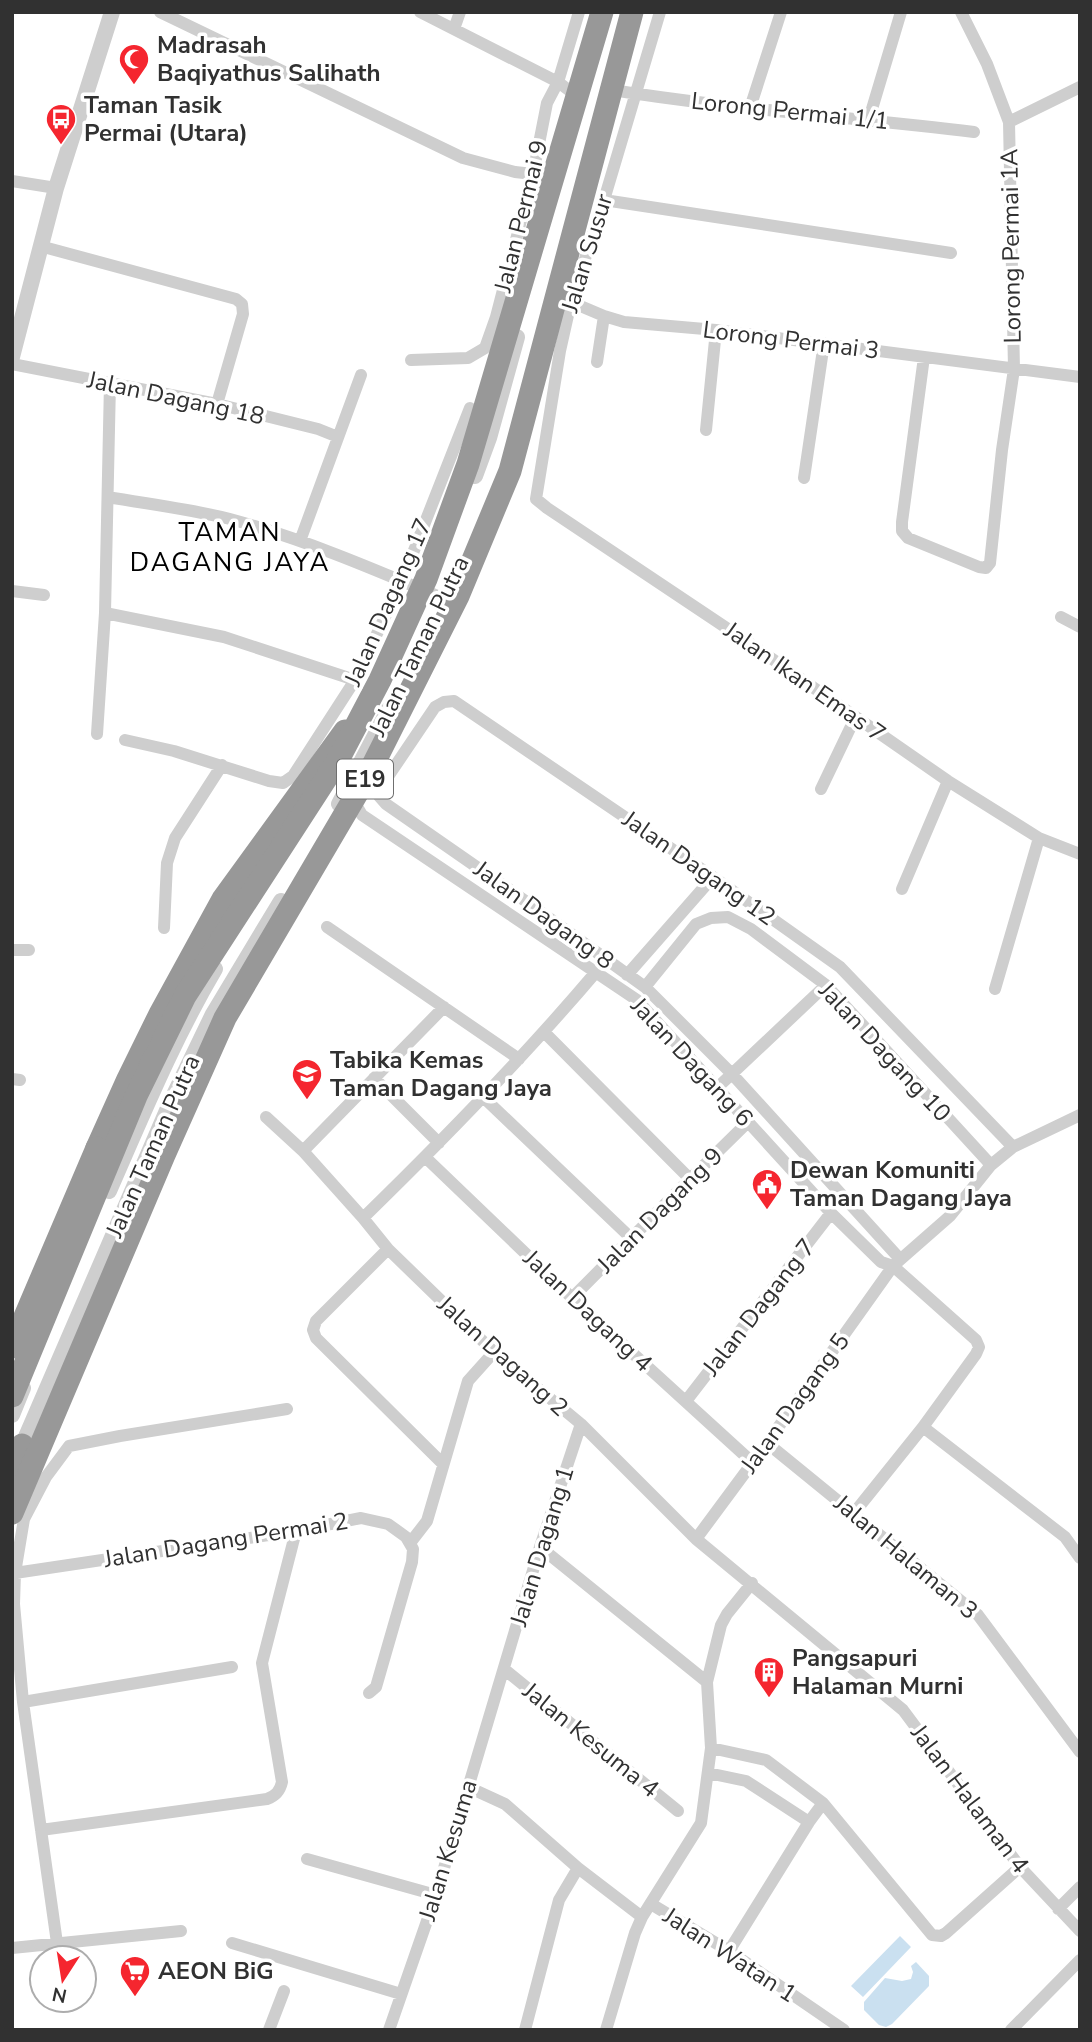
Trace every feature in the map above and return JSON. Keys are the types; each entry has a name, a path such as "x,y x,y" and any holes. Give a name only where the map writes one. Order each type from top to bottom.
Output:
{"highway":[{"name":"E19","path":"17,1392 136,1096 185,996 338,760 380,680 426,579 468,464 602,12"},
{"name":"E19","path":"12,1513 163,1155 225,1018 369,773 458,596 510,471 630,12"},
{"path":"12,1347 128,1079 223,900 381,681"},
{"path":"194,1004 217,931 259,850"},
{"path":"12,1495 22,1445"}],"street":[{"path":"12,357 56,188 112,12"},
{"path":"160,12 463,158 514,172 533,174"},
{"path":"420,12 558,82 575,96 579,108"},
{"path":"454,29 460,12"},
{"name":"Jalan Permai 9","path":"411,360 468,358 485,348 496,317 533,174 547,103 558,82 579,12"},
{"name":"Jalan Taman Putra","path":"12,1415 17,1392 50,1326 157,1080 194,1004 339,761 429,593 489,438 579,108 608,12"},
{"name":"Jalan Taman Putra","path":"12,1471 172,1099 213,1014 333,815 447,600 503,460 605,89 630,12"},
{"name":"Jalan Susur","path":"536,499 560,351 571,302 660,12"},
{"path":"750,108 781,12"},
{"path":"869,119 901,12"},
{"name":"Lorong Permai 1A","path":"923,357 902,531 908,538 986,568 990,563 1014,369 1009,122 987,64 961,12"},
{"path":"558,82 579,82 588,78"},
{"name":"Lorong Permai 1A","path":"1009,122 1080,87"},
{"name":"Lorong Permai 1/1","path":"605,89 974,132"},
{"path":"12,181 56,188"},
{"path":"604,200 951,253"},
{"path":"40,246 236,299 242,304 243,314 217,404"},
{"name":"Lorong Permai 3","path":"571,302 624,323 716,330 1080,377"},
{"path":"597,362 604,316"},
{"path":"706,430 716,330"},
{"path":"804,478 824,343"},
{"name":"Jalan Dagang 18","path":"12,364 217,404 318,429 338,437"},
{"path":"300,541 361,375"},
{"path":"97,734 105,613 110,383"},
{"name":"Jalan Dagang 17","path":"222,765 269,781 283,783 293,776 355,680 402,581 470,408"},
{"path":"108,497 227,518 300,541 447,600"},
{"name":"Jalan Ikan Emas 7","path":"536,499 755,646 948,781 1039,838 1080,854"},
{"path":"12,591 44,595"},
{"path":"105,613 224,637 355,680"},
{"path":"1060,617 1080,628"},
{"name":"Jalan Dagang 12","path":"379,796 383,784 435,707 443,702 454,701 840,967 1013,1147"},
{"path":"821,789 855,718"},
{"path":"125,740 222,765 175,838 167,863 164,928"},
{"path":"902,889 948,781"},
{"path":"349,783 352,800 362,815"},
{"name":"Jalan Dagang 8","path":"379,796 386,804 645,988 732,1074 897,1262"},
{"path":"333,815 362,815"},
{"name":"Jalan Dagang 6","path":"362,815 637,1000 831,1213 881,1262 897,1262"},
{"path":"995,989 1039,838"},
{"path":"627,975 713,877"},
{"name":"Jalan Dagang 10","path":"645,988 696,924 711,918 728,916 751,929 826,985 991,1165"},
{"path":"327,927 520,1059"},
{"path":"12,950 29,950"},
{"path":"363,1218 520,1059 596,972"},
{"path":"718,1087 826,985"},
{"path":"303,1151 444,1007"},
{"path":"544,1032 690,1179"},
{"path":"374,1078 439,1143"},
{"path":"483,1097 631,1238"},
{"path":"854,1513 923,1427 979,1347 968,1331 897,1262 950,1216 991,1165 1013,1147 1080,1115"},
{"name":"Jalan Dagang 2","path":"266,1117 303,1151 388,1249 494,1352 581,1424 696,1539 752,1583"},
{"name":"Jalan Dagang 9","path":"572,1298 748,1122"},
{"name":"Jalan Dagang 4","path":"425,1157 572,1298 752,1462"},
{"name":"Jalan Dagang 7","path":"686,1401 831,1213"},
{"path":"388,1249 316,1321 313,1330 316,1338 443,1464"},
{"name":"Jalan Dagang 5","path":"696,1539 897,1262"},
{"path":"12,1332 50,1326"},
{"path":"369,1693 376,1687 412,1562 413,1549 410,1542 427,1521 468,1381 494,1352"},
{"path":"12,1371 17,1392"},
{"path":"57,1943 23,1702 14,1604 15,1573 24,1519 46,1477 69,1446 288,1409"},
{"name":"Jalan Dagang 1","path":"504,1669 540,1547 581,1424"},
{"path":"923,1427 1065,1537 1080,1559"},
{"name":"Jalan Halaman 3","path":"768,1443 978,1615 1080,1752"},
{"name":"Jalan Dagang Permai 2","path":"15,1573 296,1531 361,1518 388,1524 410,1542"},
{"path":"41,1830 267,1799 280,1790 282,1782 262,1663 296,1531"},
{"path":"540,1547 707,1682"},
{"path":"606,2030 642,1917 701,1824 711,1748 707,1682 721,1625 752,1583"},
{"name":"Jalan Halaman 4","path":"752,1583 903,1710 1020,1867 1080,1931"},
{"path":"23,1702 232,1667"},
{"name":"Jalan Kesuma","path":"389,2030 436,1895 504,1669"},
{"name":"Jalan Kesuma 4","path":"504,1669 678,1811"},
{"path":"711,1748 766,1760 823,1803 932,1935 941,1936 1020,1867"},
{"path":"708,1773 746,1781 809,1822"},
{"path":"468,1787 505,1804 578,1868 642,1917"},
{"path":"729,1951 823,1803"},
{"path":"307,1858 436,1895"},
{"path":"525,2030 559,1900 578,1868"},
{"path":"1058,1909 1080,1887"},
{"name":"Jalan Watan 1","path":"651,1904 729,1951 844,2030"},
{"path":"12,1948 181,1931"},
{"path":"232,1943 401,1994"},
{"path":"1011,2030 1080,1959"},
{"path":"269,2030 284,1991"}],"water":[{"path":"900,1936 911,1947 863,1997 851,1986"},
{"path":"916,1962 929,1976 929,1986 892,2024 886,2027 879,2025 864,2010 864,2002 885,1978 902,1981 911,1979 911,1966"}],"place":[{"name":"Madrasah Baqiyathus Salihath","path":"134,86"},
{"name":"Taman Tasik Permai (Utara)","path":"61,146"},
{"name":"Tabika Kemas Taman Dagang Jaya","path":"307,1101"},
{"name":"Dewan Komuniti Taman Dagang Jaya","path":"767,1211"},
{"name":"Pangsapuri Halaman Murni","path":"769,1699"},
{"name":"AEON BiG","path":"135,1998"}],"district":[{"name":"TAMAN DAGANG JAYA","path":"230,547"}]}
